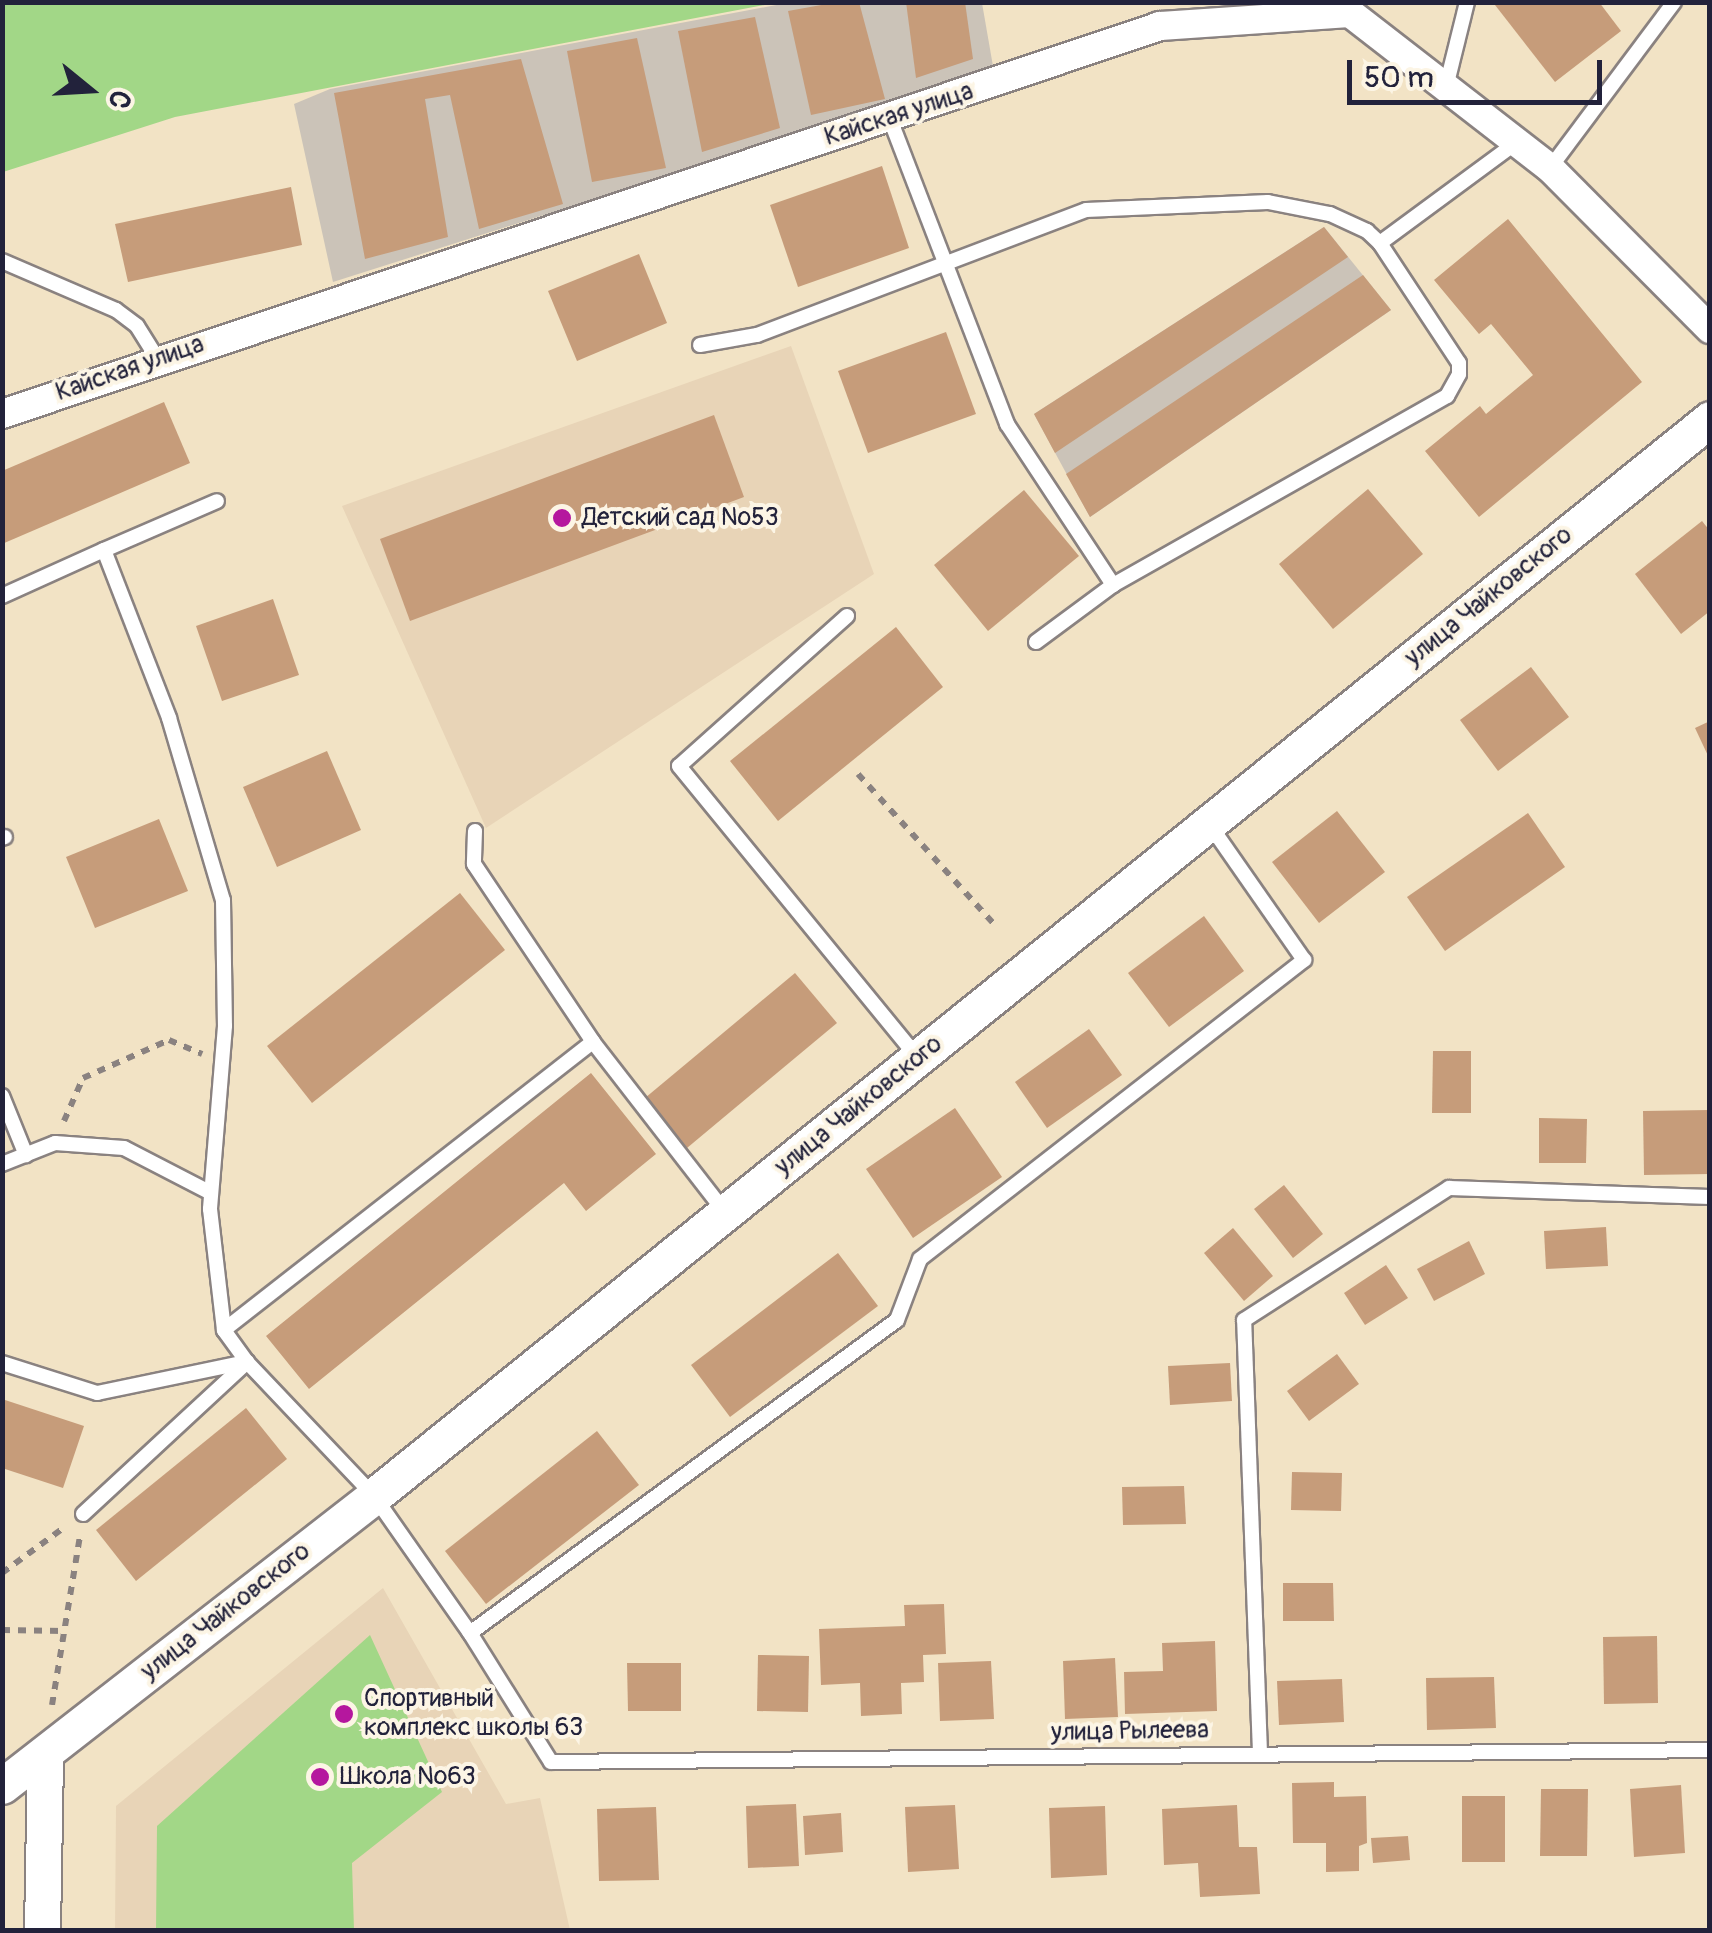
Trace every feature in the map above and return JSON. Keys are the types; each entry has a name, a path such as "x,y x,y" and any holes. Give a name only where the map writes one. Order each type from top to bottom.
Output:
{"street":[{"name":"Кайская улица","path":"2,414 1160,26 1331,14 1350,14 1550,168 1710,329"},
{"name":"улица Чайковского","path":"2,1786 374,1496 1710,419"},
{"path":"42,1930 44,1754"}],"lane":[{"path":"1446,87 1467,2"},
{"path":"1550,168 1674,2"},
{"path":"890,119 1007,424 1114,585"},
{"path":"1380,243 1518,142"},
{"path":"700,345 757,335 1086,210 1268,202 1330,214 1367,231 1380,243 1459,363 1459,374 1447,396 1114,585 1036,642"},
{"path":"2,261 116,310 137,326 158,359"},
{"path":"2,596 217,501"},
{"path":"104,550 170,718 223,900 222,1063 211,1193 224,1330 247,1362 374,1496 470,1633 897,1320 920,1259 1304,960 1208,824"},
{"path":"847,616 678,766 918,1058"},
{"path":"475,831 474,864 594,1042 726,1213"},
{"path":"224,1330 594,1042"},
{"path":"2,1096 26,1154"},
{"path":"2,1164 55,1143 124,1148 211,1193"},
{"path":"1260,1753 1244,1320 1449,1188 1710,1196"},
{"path":"2,1364 96,1394 247,1362"},
{"path":"83,1514 247,1362"},
{"name":"улица Рылеева","path":"470,1633 551,1762 1710,1750"}],"path":[{"path":"858,774 994,924"},
{"path":"55,1143 83,1078 169,1040 222,1063"},
{"path":"2,1572 83,1514"},
{"path":"44,1754 83,1514"},
{"path":"2,1630 64,1631"}],"shaded area":[{"path":"792,2 982,3 994,72 333,282 294,104 330,89"},
{"path":"1324,227 1391,310 1090,517 1034,414"},
{"path":"791,346 874,574 486,828 342,506"},
{"name":"Школа №63","path":"383,1588 506,1804 540,1798 570,1930 115,1930 116,1806"}],"green space":[{"path":"3,2 775,3 175,117 3,172"},
{"name":"Спортивный комплекс школы 63","path":"370,1635 442,1792 352,1863 354,1930 156,1930 157,1826"}],"building":[{"path":"859,2 885,99 811,115 788,11"},
{"path":"906,2 965,2 973,59 916,78"},
{"path":"1599,2 1621,31 1555,82 1495,5"},
{"path":"755,17 780,128 702,152 678,31"},
{"path":"637,38 666,168 592,182 567,51"},
{"path":"521,59 563,204 479,229 450,95 425,99 448,237 365,259 334,93"},
{"path":"882,166 909,248 798,287 770,205"},
{"path":"291,187 302,245 128,282 115,224"},
{"path":"1508,219 1642,382 1479,517 1425,451 1480,406 1486,414 1533,375 1491,324 1479,334 1434,280"},
{"path":"1324,227 1348,257 1055,453 1034,414"},
{"path":"639,254 667,323 577,361 548,291"},
{"path":"1363,275 1391,310 1090,517 1066,474"},
{"path":"946,332 976,414 868,453 838,371"},
{"path":"164,402 190,463 2,544 2,471"},
{"name":"Детский сад №53","path":"714,415 744,497 410,621 380,539"},
{"path":"1368,489 1423,554 1333,629 1279,564"},
{"path":"1024,490 1079,556 988,631 934,565"},
{"path":"1702,521 1710,531 1710,611 1681,634 1635,574"},
{"path":"273,599 299,675 222,701 196,626"},
{"path":"896,627 943,687 778,821 730,761"},
{"path":"1531,667 1569,717 1498,771 1460,720"},
{"path":"1710,721 1710,760 1695,728"},
{"path":"327,751 361,830 277,867 243,787"},
{"path":"1337,811 1385,872 1319,923 1272,862"},
{"path":"1528,813 1565,867 1445,951 1407,897"},
{"path":"159,819 188,891 95,928 66,857"},
{"path":"460,893 505,950 312,1103 267,1046"},
{"path":"1204,916 1244,971 1169,1027 1128,973"},
{"path":"795,973 837,1023 687,1148 645,1098"},
{"path":"1089,1029 1122,1075 1047,1128 1015,1082"},
{"path":"1433,1051 1471,1051 1471,1113 1432,1113"},
{"path":"591,1073 656,1154 586,1211 564,1183 309,1389 266,1336"},
{"path":"955,1108 1002,1177 913,1238 866,1169"},
{"path":"1710,1110 1710,1174 1644,1175 1643,1111"},
{"path":"1539,1118 1587,1119 1586,1163 1539,1163"},
{"path":"1284,1185 1323,1234 1293,1258 1254,1209"},
{"path":"1606,1227 1608,1266 1546,1269 1544,1231"},
{"path":"1233,1228 1273,1276 1244,1301 1204,1253"},
{"path":"1469,1241 1485,1274 1434,1301 1417,1269"},
{"path":"838,1253 878,1306 730,1417 691,1365"},
{"path":"1386,1265 1408,1298 1365,1325 1344,1293"},
{"path":"1337,1354 1359,1384 1309,1421 1287,1391"},
{"path":"1230,1363 1232,1401 1170,1405 1168,1366"},
{"path":"2,1399 84,1426 63,1488 2,1468"},
{"path":"246,1408 287,1459 136,1581 96,1530"},
{"path":"597,1431 639,1485 486,1604 445,1551"},
{"path":"1292,1472 1342,1473 1341,1511 1291,1510"},
{"path":"1184,1486 1186,1524 1123,1525 1122,1487"},
{"path":"1283,1583 1333,1583 1334,1621 1283,1621"},
{"path":"944,1604 946,1654 923,1655 924,1682 901,1683 902,1714 861,1716 860,1683 821,1685 819,1629 905,1626 904,1605"},
{"path":"1657,1636 1658,1703 1604,1704 1603,1637"},
{"path":"1215,1641 1217,1711 1125,1714 1124,1672 1163,1671 1162,1643"},
{"path":"758,1655 809,1656 808,1712 757,1711"},
{"path":"1115,1658 1118,1717 1065,1719 1063,1661"},
{"path":"991,1661 994,1719 940,1721 938,1663"},
{"path":"627,1663 681,1663 681,1711 628,1711"},
{"path":"1494,1677 1496,1728 1427,1730 1426,1678"},
{"path":"1342,1679 1344,1722 1279,1725 1277,1681"},
{"path":"1334,1782 1334,1797 1366,1796 1367,1843 1359,1846 1359,1871 1326,1872 1326,1843 1293,1843 1292,1783"},
{"path":"1681,1785 1685,1853 1634,1857 1630,1789"},
{"path":"1541,1789 1588,1789 1587,1856 1540,1856"},
{"path":"1462,1796 1505,1796 1505,1862 1462,1862"},
{"path":"796,1804 799,1866 748,1868 746,1806"},
{"path":"955,1805 959,1869 908,1872 905,1807"},
{"path":"1237,1805 1239,1847 1257,1847 1260,1894 1200,1897 1198,1863 1164,1865 1162,1809"},
{"path":"1105,1806 1107,1875 1051,1878 1049,1808"},
{"path":"656,1807 659,1880 599,1881 597,1809"},
{"path":"841,1813 843,1852 805,1855 803,1816"},
{"path":"1408,1836 1410,1860 1373,1863 1371,1838"}],"place":[{"name":"Детский сад №53","path":"562,518"},
{"name":"Спортивный комплекс школы 63","path":"344,1714"},
{"name":"Школа №63","path":"320,1777"}]}
